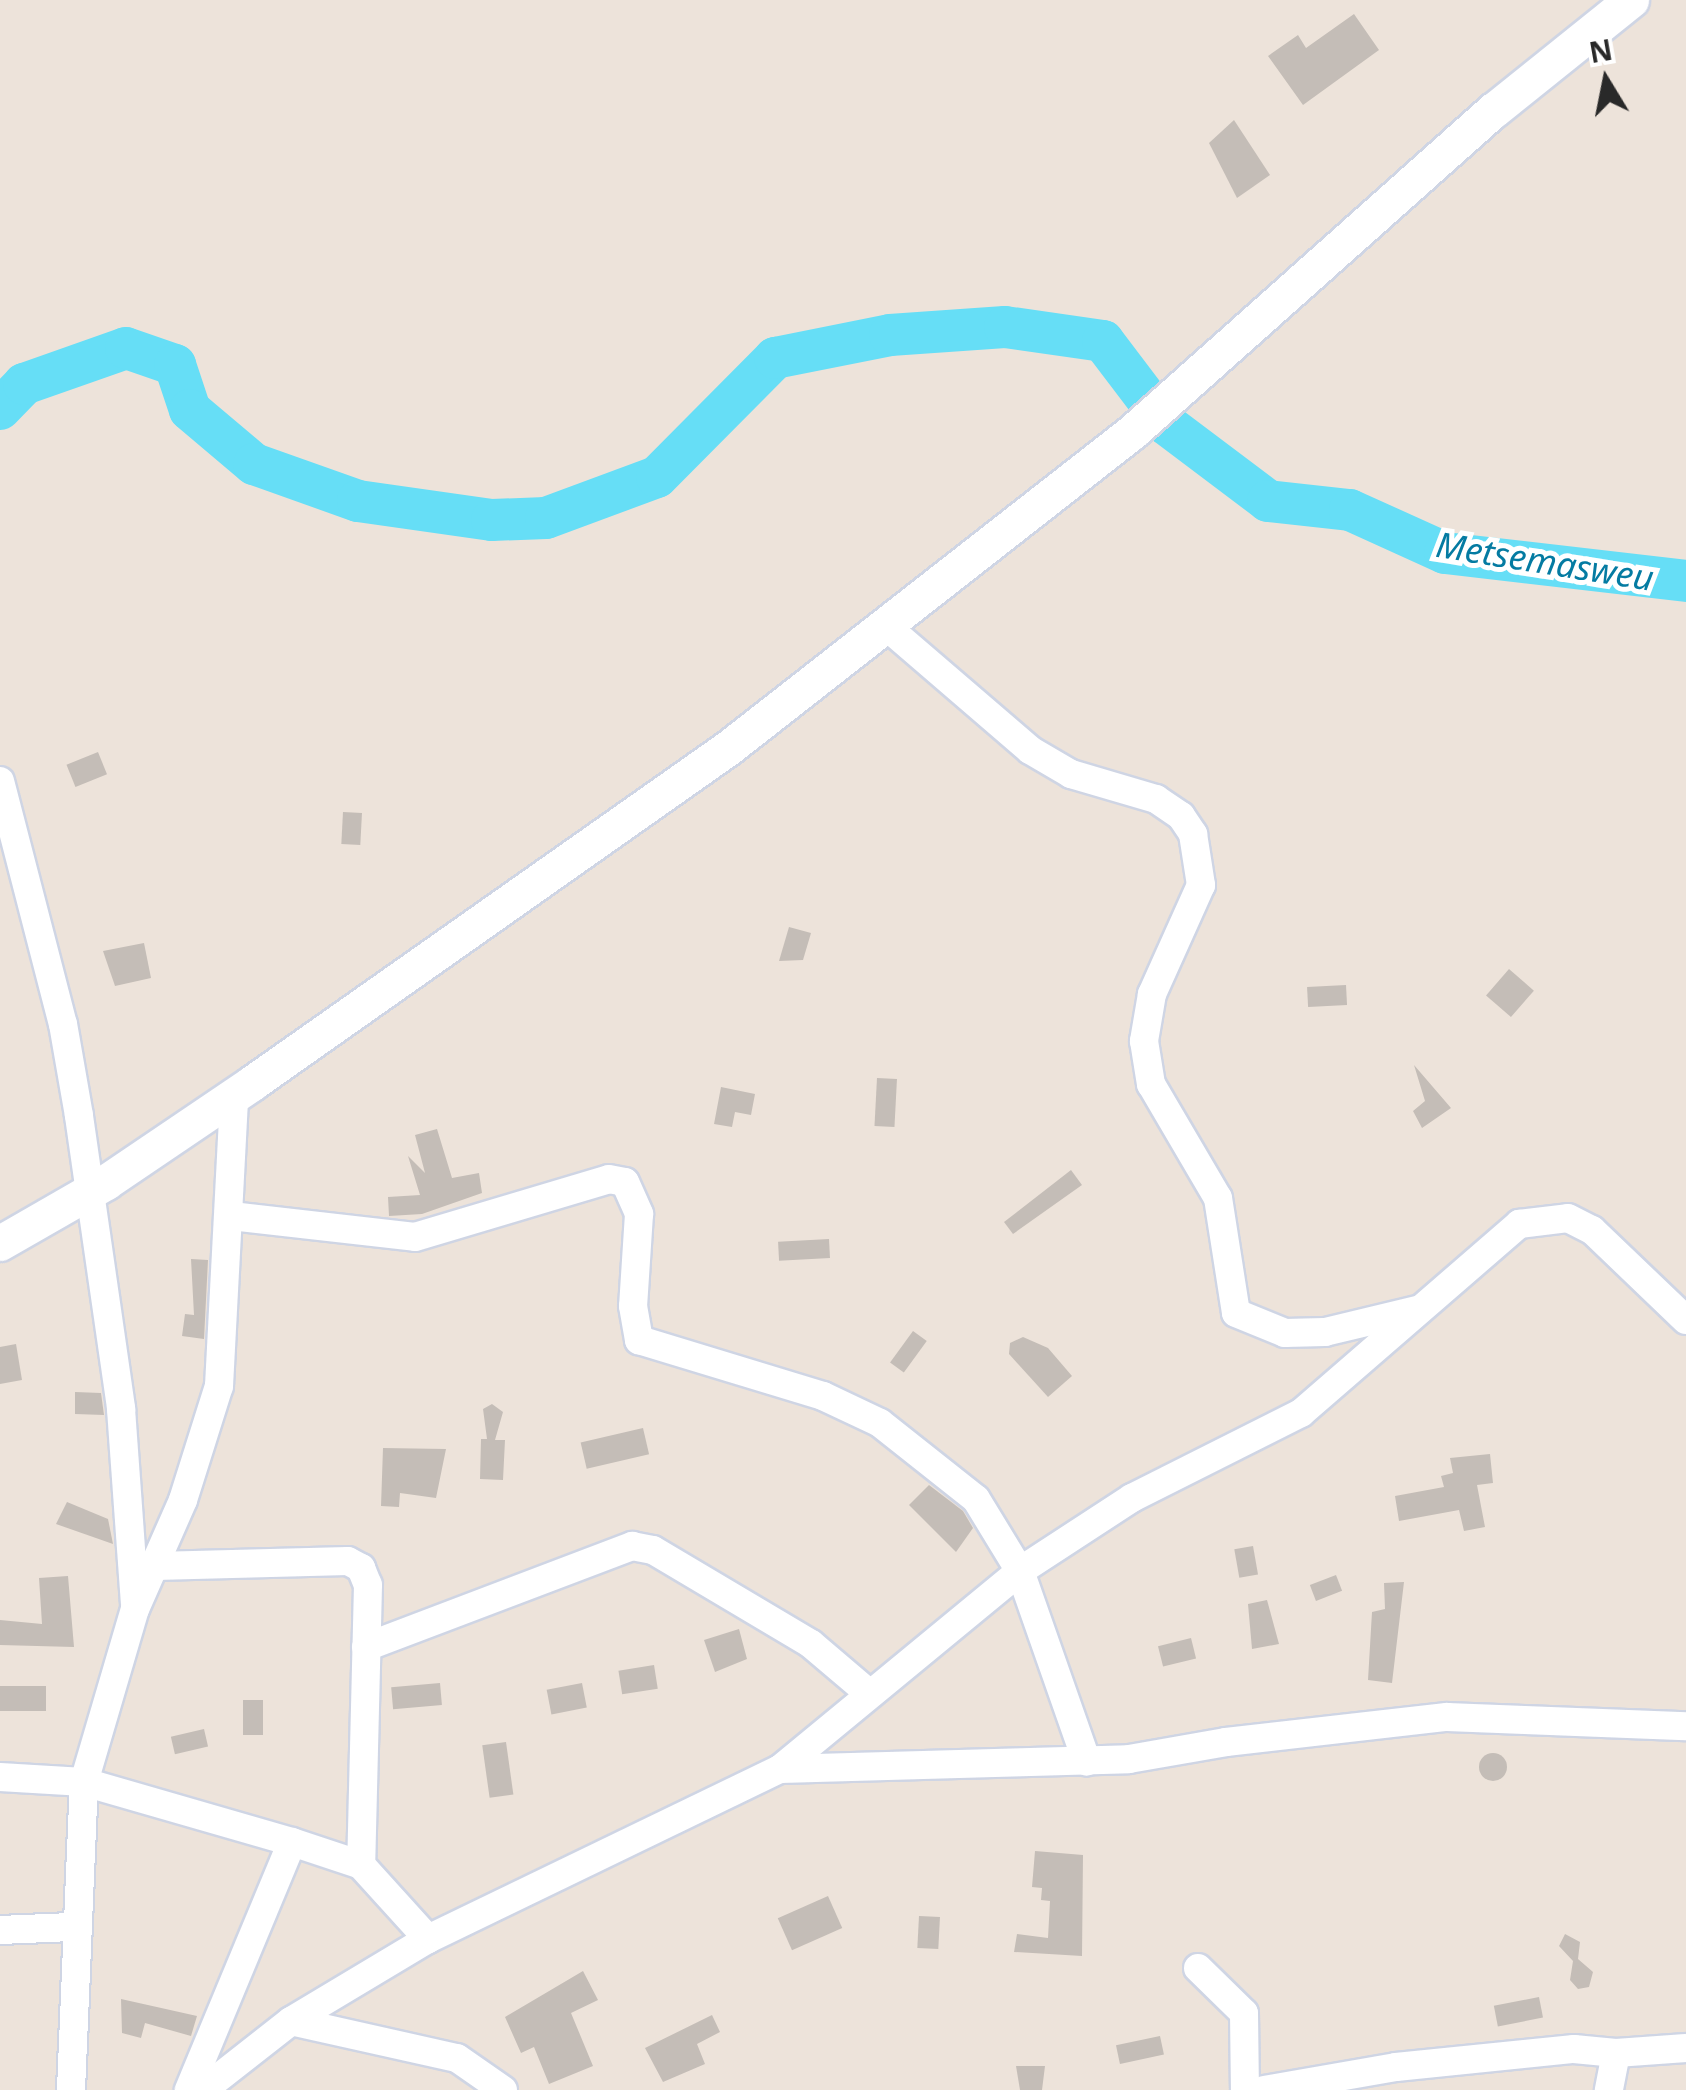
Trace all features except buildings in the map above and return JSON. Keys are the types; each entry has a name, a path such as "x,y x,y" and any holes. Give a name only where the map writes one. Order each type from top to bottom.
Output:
{"street":[{"path":"0,1242 89,1192 234,1096 728,748 1132,432 1494,110 1631,0"},
{"path":"886,626 1030,750 1071,774 1156,800 1181,816 1192,834 1201,885 1152,994 1144,1041 1151,1084 1218,1198 1236,1314 1285,1333 1324,1332 1417,1310"},
{"path":"0,781 63,1024 122,1410 135,1608"},
{"path":"71,2090 73,1927 84,1782 135,1608 155,1566 219,1386 232,1216 234,1096"},
{"path":"232,1216 414,1237 609,1180 625,1182 639,1214 633,1306 639,1340 823,1396 880,1423 976,1500 1020,1571 1087,1762"},
{"path":"203,2090 291,2020 428,1939 780,1768 1020,1571 1132,1498 1301,1413 1373,1356 1417,1310 1519,1224 1544,1217 1568,1218 1592,1230 1686,1320"},
{"path":"366,1647 632,1546 652,1550 811,1644 870,1694"},
{"path":"155,1566 348,1561 361,1568 368,1585 361,1865"},
{"path":"780,1768 1087,1762 1448,1718 1686,1726"},
{"path":"0,1777 84,1782 361,1865 428,1939"},
{"path":"190,2090 292,1842"},
{"path":"0,1930 73,1927"},
{"path":"1198,1968 1244,2014 1245,2090"},
{"path":"291,2020 457,2058 503,2090"},
{"path":"1264,2090 1524,2051 1616,2053 1686,2048"},
{"path":"1609,2090 1616,2053"}],"waterway":[{"name":"Metsemasweu","path":"0,409 24,384 126,348 175,365 190,410 254,464 358,501 492,520 546,518 657,477 775,358 890,335 1005,327 1103,341 1166,424 1268,501 1350,510 1445,553 1686,581"}]}
